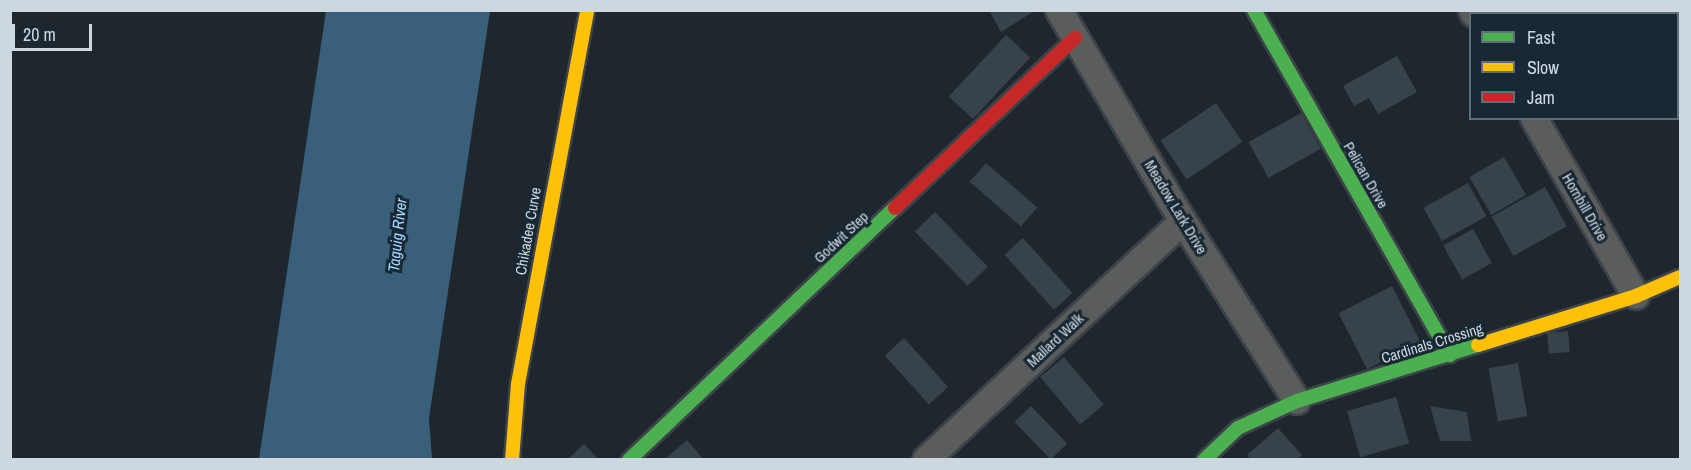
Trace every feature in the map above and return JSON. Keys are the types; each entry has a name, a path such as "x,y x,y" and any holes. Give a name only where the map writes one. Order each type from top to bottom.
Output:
{"street":[{"name":"Chikadee Curve","path":"512,459 518,384 587,10"},
{"name":"Meadow Lark Drive","path":"1059,10 1183,220 1297,401"},
{"name":"Pelican Drive","path":"1254,10 1450,355"},
{"name":"Godwit Step","path":"629,459 1075,38"},
{"name":"Hornbill Drive","path":"1535,120 1636,296"},
{"name":"Mallard Walk","path":"926,459 1183,220"},
{"name":"Cardinals Crossing","path":"1204,459 1238,428 1297,401 1636,296 1680,277"}],"water":[{"name":"Taguig River","path":"326,11 490,11 429,418 432,459 259,459"}],"building":[{"path":"989,10 1036,10 1001,32"},
{"path":"1006,35 1030,58 973,119 949,96"},
{"path":"1397,56 1417,92 1378,114 1369,98 1354,106 1343,86"},
{"path":"1216,103 1242,142 1187,179 1160,140"},
{"path":"1301,113 1321,149 1268,178 1249,142"},
{"path":"1504,157 1526,195 1491,215 1469,177"},
{"path":"986,163 1037,208 1021,226 970,182"},
{"path":"1468,183 1486,216 1442,241 1423,208"},
{"path":"1545,187 1567,226 1513,256 1492,217"},
{"path":"935,212 988,267 968,286 915,231"},
{"path":"1473,229 1492,263 1462,280 1443,245"},
{"path":"1023,238 1073,293 1054,310 1004,255"},
{"path":"1392,286 1421,342 1367,369 1339,313"},
{"path":"1568,331 1570,352 1549,354 1547,333"},
{"path":"904,338 948,387 929,404 885,355"},
{"path":"1064,357 1104,404 1080,424 1040,377"},
{"path":"1518,363 1527,416 1498,421 1488,368"},
{"path":"1396,397 1409,443 1360,457 1347,411"},
{"path":"1031,406 1067,443 1051,459 1014,422"},
{"path":"1430,406 1467,412 1471,441 1440,441"},
{"path":"1278,428 1302,455 1296,460 1251,460 1247,455"},
{"path":"687,440 704,460 664,460"},
{"path":"584,444 599,460 569,458"}],"traffic: fast":[{"path":"1254,10 1450,355"},
{"path":"629,460 895,208"},
{"path":"1204,460 1238,428 1297,401 1478,345"}],"traffic: slow":[{"path":"512,460 518,384 587,10"},
{"path":"1478,345 1636,296 1680,277"}],"traffic: jam":[{"path":"895,208 1075,38"}]}
